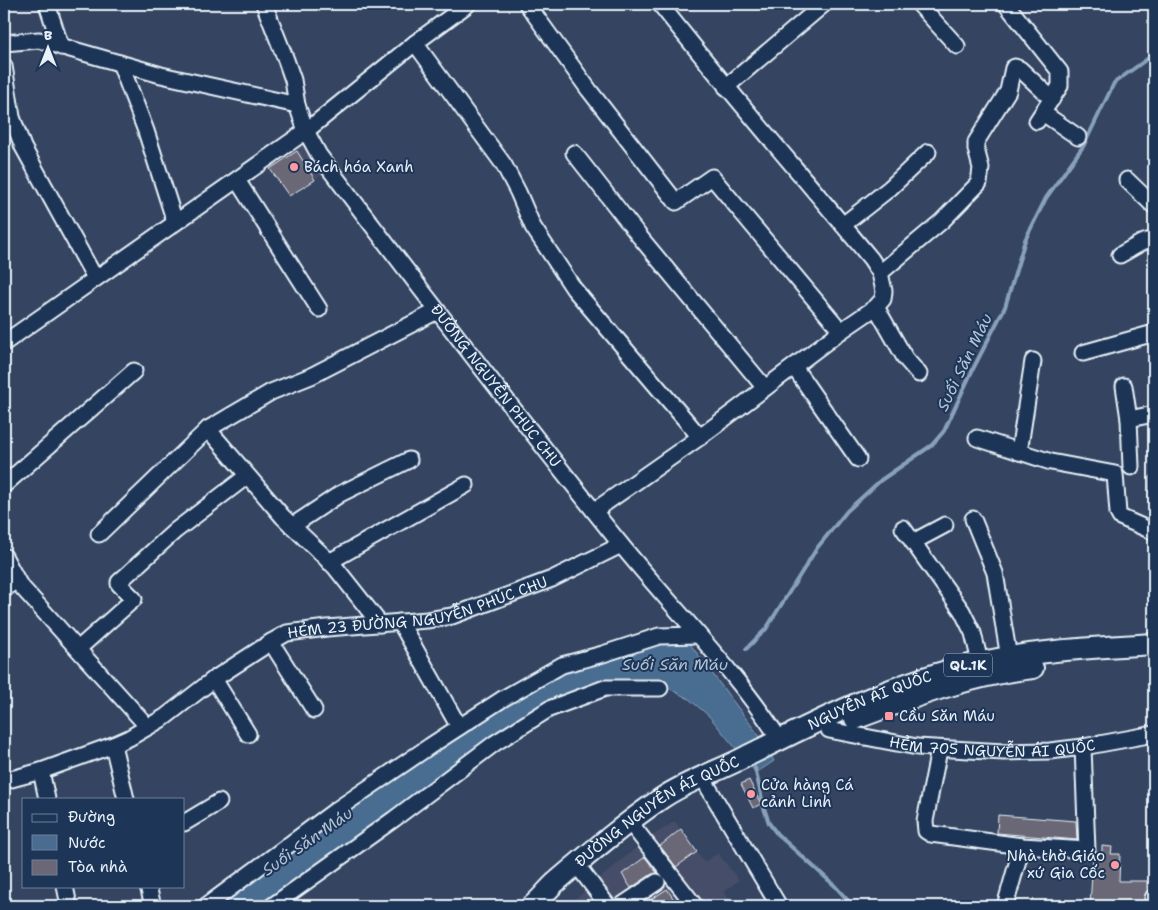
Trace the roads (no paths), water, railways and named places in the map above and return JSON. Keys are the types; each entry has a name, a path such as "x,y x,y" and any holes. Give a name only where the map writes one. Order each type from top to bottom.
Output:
{"main road":[{"name":"NGUYỄN ÁI QUỐC","path":"781,744 857,704 954,668 980,662 1066,651 1154,644"},
{"name":"NGUYỄN ÁI QUỐC","path":"829,730 919,695 966,680 1024,669 1105,660 1154,658"},
{"name":"ĐƯỜNG NGUYỄN ÁI QUỐC","path":"549,906 611,847 662,811 708,787 733,770 781,744 829,730"},
{"name":"ĐƯỜNG NGUYỄN ÁI QUỐC","path":"532,906 554,884 593,851 663,797 693,780 733,770"}],"street":[{"path":"47,4 61,47"},
{"name":"ĐƯỜNG NGUYỄN PHÚC CHU","path":"264,4 293,80 297,105 306,132 319,155 437,311 621,545 745,690 781,744"},
{"path":"5,339 306,132 415,43 468,4"},
{"path":"527,4 589,90 676,202 712,177 840,331"},
{"path":"594,511 700,437 840,331 876,307 883,298 884,291 880,273 843,225 726,87 660,4"},
{"path":"726,87 824,4"},
{"path":"919,4 957,46"},
{"path":"1006,4 1060,72 1060,86 1040,117 1078,137"},
{"path":"4,43 39,40 161,75 297,105"},
{"path":"415,43 504,165 533,227 574,289 700,437"},
{"path":"120,63 146,131 175,222"},
{"path":"4,66 12,117 23,147 95,278"},
{"path":"880,273 942,221 980,183 981,168 976,142 1008,91 1013,68 1020,69 1052,100"},
{"path":"843,225 890,188 928,152"},
{"path":"574,153 640,237 765,388"},
{"path":"237,180 319,309"},
{"path":"1127,180 1154,206"},
{"path":"1120,255 1141,243 1154,239"},
{"path":"876,307 905,358 919,374"},
{"path":"99,534 208,429 271,392 311,376 437,311"},
{"path":"1083,353 1154,333"},
{"path":"1019,452 1033,361"},
{"path":"794,367 858,459"},
{"path":"4,484 134,371"},
{"path":"1124,386 1129,419 1132,468"},
{"path":"1129,419 1154,414"},
{"path":"208,429 292,526 329,562 380,624"},
{"path":"977,438 1051,462 1115,474 1118,513 1120,517 1154,532"},
{"path":"292,526 340,494 409,460"},
{"path":"78,649 134,599 119,582 175,530 247,476"},
{"path":"329,562 466,485"},
{"path":"973,519 995,573 1009,658"},
{"path":"913,542 945,525"},
{"path":"903,528 969,623 980,662"},
{"name":"HẺM 23 ĐƯỜNG NGUYỄN PHÚC CHU","path":"4,781 41,771 113,746 165,716 214,679 287,633 438,618 476,608 552,579 621,545"},
{"path":"4,556 19,584 148,727"},
{"path":"4,590 16,579"},
{"path":"400,622 459,727"},
{"path":"206,906 336,810 504,698 562,665 659,636 698,634"},
{"path":"271,642 314,710"},
{"path":"214,679 248,734"},
{"path":"272,906 402,814 495,743 549,709 606,688 660,688"},
{"name":"HẺM 705 NGUYỄN ÁI QUỐC","path":"829,730 897,744 939,750 1027,752 1083,747 1154,734"},
{"path":"113,746 126,798"},
{"path":"939,750 925,821 926,830 931,834 1022,846 1087,850 1083,747"},
{"path":"41,771 47,798"},
{"path":"708,787 779,906"},
{"path":"185,822 219,802"},
{"path":"635,829 695,906"},
{"path":"1006,906 1022,846"},
{"path":"583,873 608,906"},
{"path":"621,906 656,882"},
{"path":"66,888 69,906"},
{"path":"148,888 153,906"}],"water":[{"name":"Suối Săn Máu","path":"687,640 763,741 774,761 756,773 709,716 689,699 662,685 547,706 265,906 213,906 340,812 563,669 658,641"}],"waterway":[{"name":"Suối Săn Máu","path":"746,649 766,629 817,548 847,511 881,480 932,445 944,431 1005,307 1025,240 1046,198 1084,145 1114,83 1154,54"},
{"path":"755,768 769,823 777,834 834,885 853,906"}],"place":[{"name":"Bách hóa Xanh","path":"294,167"},
{"name":"Cầu Săn Máu","path":"889,716"},
{"name":"Cửa hàng Cá cảnh Linh","path":"751,794"},
{"name":"Nhà thờ Giáo xứ Gia Cốc","path":"1115,865"}]}
